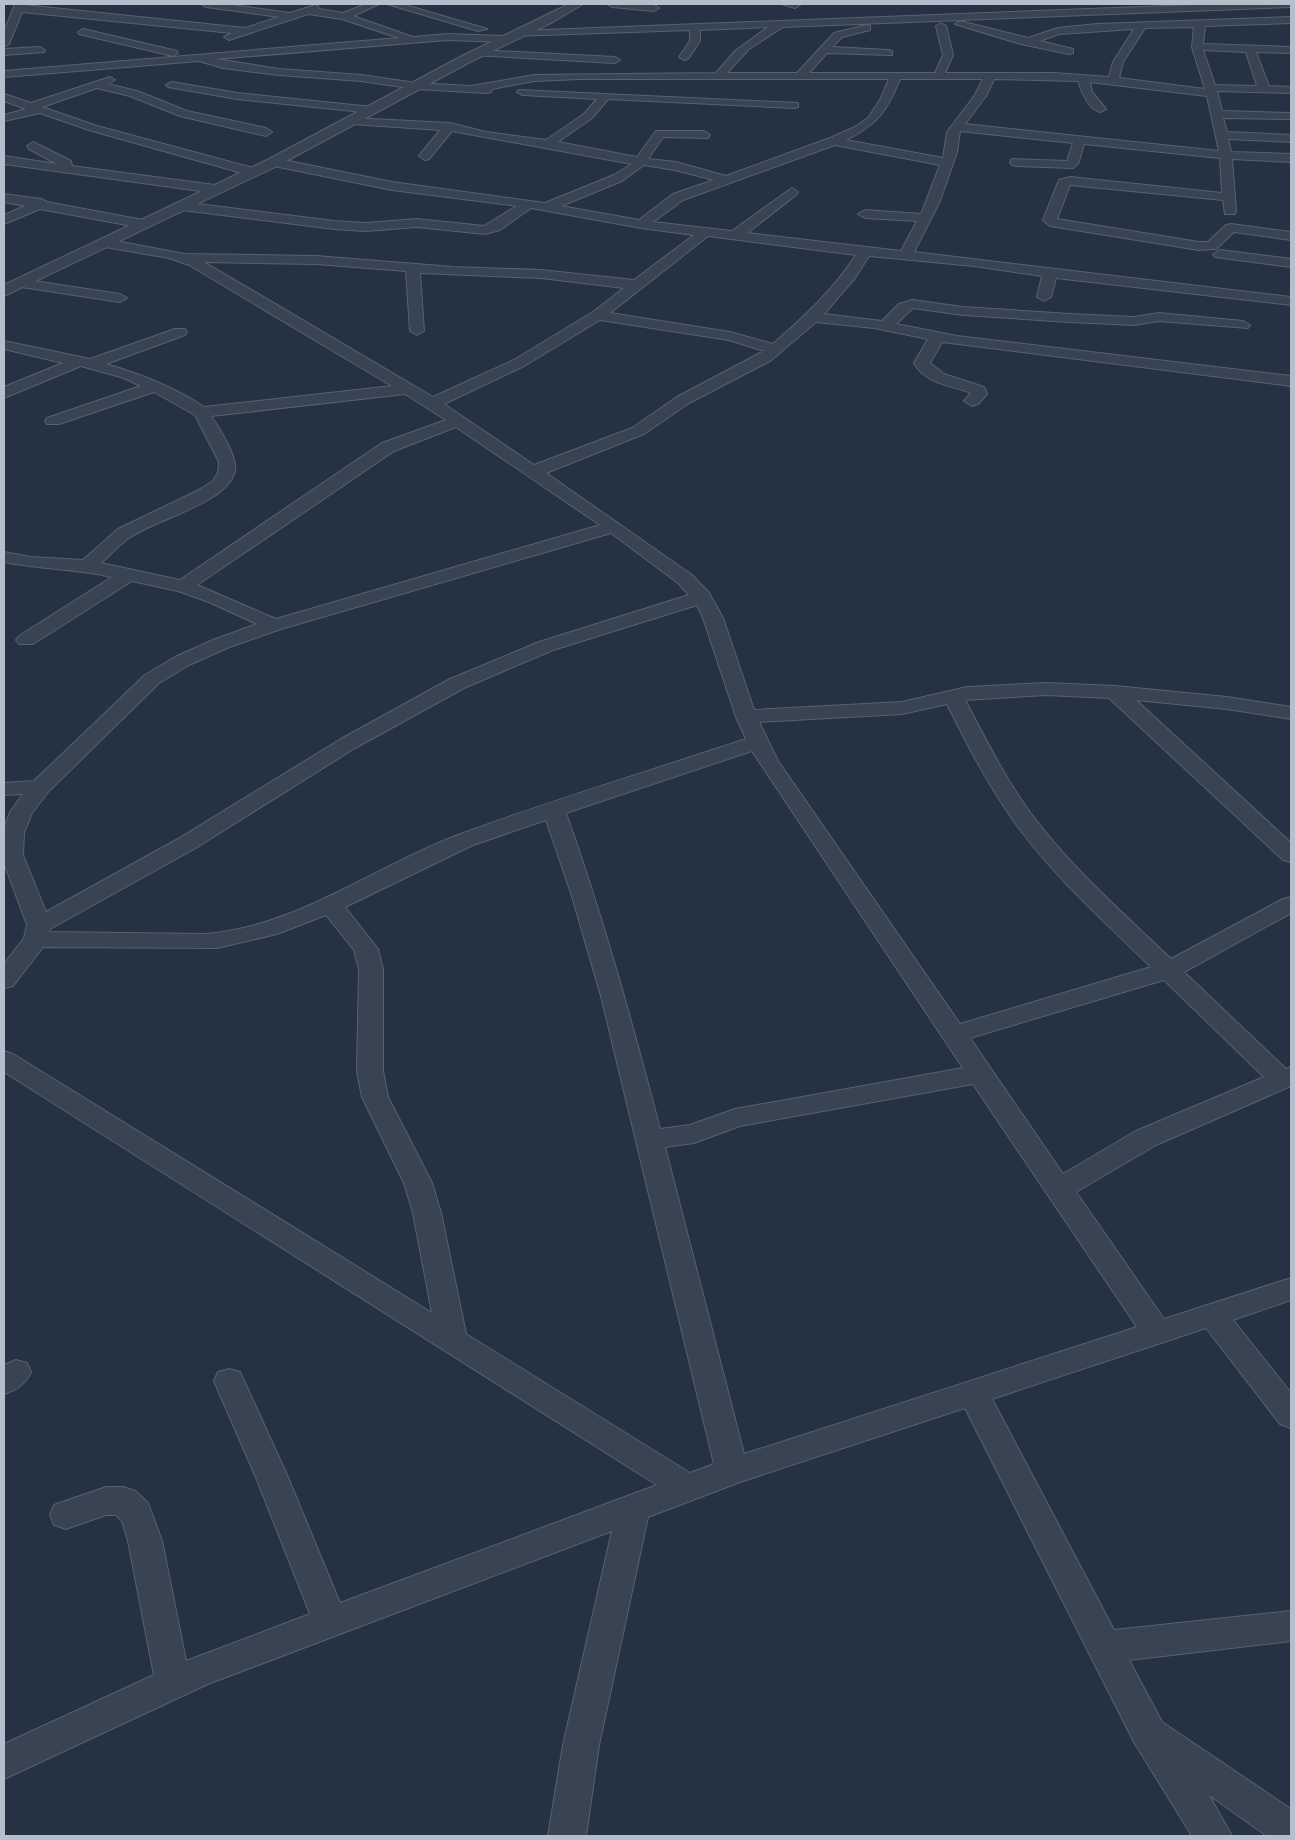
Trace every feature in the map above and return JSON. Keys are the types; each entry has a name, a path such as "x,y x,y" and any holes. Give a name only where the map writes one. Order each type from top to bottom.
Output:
{"street":[{"path":"206,4 288,15"},
{"path":"344,16 374,4"},
{"path":"392,4 472,27 513,36"},
{"path":"4,291 274,162 477,53 562,14 577,4"},
{"path":"612,4 654,8"},
{"path":"801,75 838,35 874,28 907,29 960,24 982,16 1005,4"},
{"path":"4,74 455,37 1291,4"},
{"path":"4,44 18,6 244,31"},
{"path":"954,6 982,16"},
{"path":"166,61 288,15 310,9 344,16 415,40"},
{"path":"852,10 876,19"},
{"path":"1024,42 1042,35 1071,29 1291,20"},
{"path":"720,75 732,58 750,42 781,24"},
{"path":"960,24 1024,42 1069,52"},
{"path":"1200,24 1197,47 1212,90 1226,155 1231,228"},
{"path":"939,75 948,55 941,26"},
{"path":"1113,81 1118,62 1140,26"},
{"path":"684,57 694,41 695,28"},
{"path":"83,32 182,55"},
{"path":"1197,47 1291,50"},
{"path":"1250,49 1264,89"},
{"path":"4,52 40,50"},
{"path":"824,50 888,53"},
{"path":"477,53 615,60"},
{"path":"202,58 223,65 416,86 794,105"},
{"path":"4,118 34,109 154,62"},
{"path":"641,224 678,197 834,141 859,129 872,120 886,100 896,75"},
{"path":"472,89 506,82 553,77 991,75 1082,78 1212,90 1291,90"},
{"path":"906,256 926,218 947,163 956,127 980,96 991,75"},
{"path":"1082,78 1087,92 1100,109"},
{"path":"97,85 133,93 184,114 266,132"},
{"path":"172,86 237,96 372,110"},
{"path":"549,144 588,116 605,96"},
{"path":"4,97 93,128 253,172"},
{"path":"1217,114 1291,116"},
{"path":"352,121 466,128 485,136 549,144 593,154 685,168 728,180"},
{"path":"425,156 450,126"},
{"path":"956,127 1226,155 1291,158"},
{"path":"547,207 618,178 642,161 660,133 704,135"},
{"path":"1222,135 1291,138"},
{"path":"834,141 947,163"},
{"path":"1016,162 1072,164 1079,141"},
{"path":"33,146 66,163 70,170"},
{"path":"4,160 215,189"},
{"path":"274,162 392,186 529,204 641,224 1291,301"},
{"path":"1228,197 1070,181 1063,183 1050,220 1055,223 1206,247 1211,246 1231,228 1291,236"},
{"path":"736,235 792,192"},
{"path":"4,198 41,203 143,224"},
{"path":"4,220 41,203"},
{"path":"182,206 334,225 366,227 417,224 485,230 495,227 529,204"},
{"path":"865,214 926,218"},
{"path":"432,403 519,363 598,315 706,232"},
{"path":"105,243 184,258 316,260 413,268 540,274 638,285"},
{"path":"532,472 638,431 683,400 764,358 813,317 850,275 865,252"},
{"path":"1220,254 1291,263"},
{"path":"184,258 348,352 432,403 614,527 685,579 702,597 713,618 756,742 767,761 952,1035 1157,1333"},
{"path":"413,268 417,330"},
{"path":"1044,297 1050,273"},
{"path":"20,283 120,298"},
{"path":"886,326 904,307 912,304 963,311 1070,318 1134,321 1159,317 1243,325"},
{"path":"598,315 675,330 730,336 775,349"},
{"path":"813,317 886,326 938,337 1291,381"},
{"path":"4,393 86,362 180,332"},
{"path":"938,337 922,364 924,368 936,376 978,390 979,394 972,401"},
{"path":"4,345 86,362 129,375 181,399 201,412 207,420 227,462 226,473 219,484 205,494 124,534 87,566"},
{"path":"53,422 154,387"},
{"path":"201,412 407,389"},
{"path":"183,586 388,447 457,421"},
{"path":"37,932 12,855 13,833 21,812 40,787 152,679 182,661 220,644 274,626 614,527"},
{"path":"4,557 30,562 87,566 183,586 216,598 274,626"},
{"path":"26,640 128,574"},
{"path":"4,980 37,932 197,838 375,728 429,697 493,666 558,640 702,597"},
{"path":"746,716 902,708 953,696 1046,690 1115,692 1227,703 1291,713"},
{"path":"1115,692 1291,854"},
{"path":"953,696 992,772 1022,817 1078,884 1286,1077 1146,1138 1058,1190"},
{"path":"37,932 202,943 240,937 283,924 330,904 419,859 465,840 756,742"},
{"path":"4,790 40,787"},
{"path":"554,811 583,893 607,977 732,1471"},
{"path":"330,904 366,949 371,969 370,1071 375,1097 418,1183 427,1213 452,1339"},
{"path":"952,1035 1169,970 1286,912"},
{"path":"4,1060 688,1488"},
{"path":"649,1140 694,1134 735,1118 979,1074"},
{"path":"4,1762 173,1684 330,1622 732,1471 1291,1289"},
{"path":"1212,1315 1291,1415"},
{"path":"229,1381 271,1475 330,1622"},
{"path":"973,1393 1147,1730 1212,1836"},
{"path":"66,1515 106,1500 123,1501 136,1513 144,1541 173,1684"},
{"path":"567,1836 580,1746 633,1509"},
{"path":"1104,1647 1291,1626"},
{"path":"1147,1730 1291,1831"}]}
